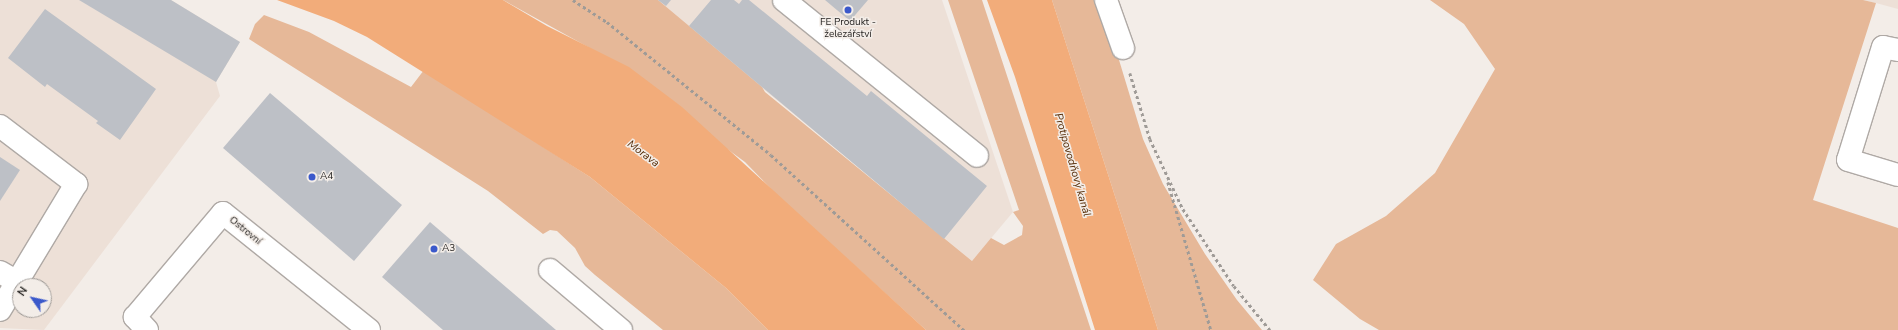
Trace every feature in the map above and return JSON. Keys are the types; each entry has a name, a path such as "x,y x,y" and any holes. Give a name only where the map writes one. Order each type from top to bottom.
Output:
{"street":[{"path":"784,0 978,156"},
{"path":"1106,0 1123,48"},
{"path":"1898,50 1883,47 1848,160 1898,175"},
{"path":"0,126 76,184 8,277 0,310"},
{"name":"Ostrovní","path":"147,330 135,317 223,213 369,330"},
{"path":"550,270 620,330"}],"path":[{"path":"574,0 607,22 771,155 964,330"},
{"path":"1123,48 1150,139 1183,209 1234,286 1270,330"},
{"path":"1166,174 1211,330"}],"shaded area":[{"path":"0,0 171,0 240,42 216,82 220,96 44,330 0,328"},
{"path":"503,0 658,0 762,87 765,92 972,261 991,238 1004,245 1022,235 1023,226 1013,212 1019,210 948,0 982,0 1091,330 926,330 782,200 745,162 588,47"},
{"path":"655,0 942,0 1013,212 972,261"},
{"path":"1052,0 1096,0 1116,50 1143,139 1163,184 1205,254 1237,300 1262,330 1158,330"},
{"path":"1430,0 1863,0 1876,3 1813,200 1898,228 1898,330 1379,330 1360,319 1313,280 1336,244 1386,216 1435,173 1495,69 1464,24"},
{"path":"1863,0 1898,0 1898,9 1876,3"},
{"path":"264,15 309,32 411,87 424,70 590,177 726,288 768,330 663,330 585,266 575,248 557,231 550,230 543,234 488,191 249,39 255,24"}],"water":[{"name":"Morava","path":"277,0 503,0 547,26 629,67 682,107 926,330 768,330 726,288 590,177 367,37 334,21"},
{"name":"Protipovodňový kanál","path":"987,0 1052,0 1158,330 1095,330 1015,77"}],"building":[{"path":"79,0 171,0 240,42 216,82"},
{"path":"658,0 671,0 666,6"},
{"path":"711,0 734,0 739,4 742,0 749,0 867,96 871,91 987,186 944,239 689,26"},
{"name":"FE Produkt - železářství","path":"825,0 868,0 850,21"},
{"path":"45,9 156,89 120,140 96,123 98,121 47,84 45,87 8,58"},
{"name":"A4","path":"270,93 402,205 354,261 223,148"},
{"path":"0,157 20,170 0,201"},
{"name":"A3","path":"430,222 556,330 443,330 382,277"}],"place":[{"name":"FE Produkt - železářství","path":"848,10"},
{"name":"A4","path":"312,177"},
{"name":"A3","path":"434,249"}]}
